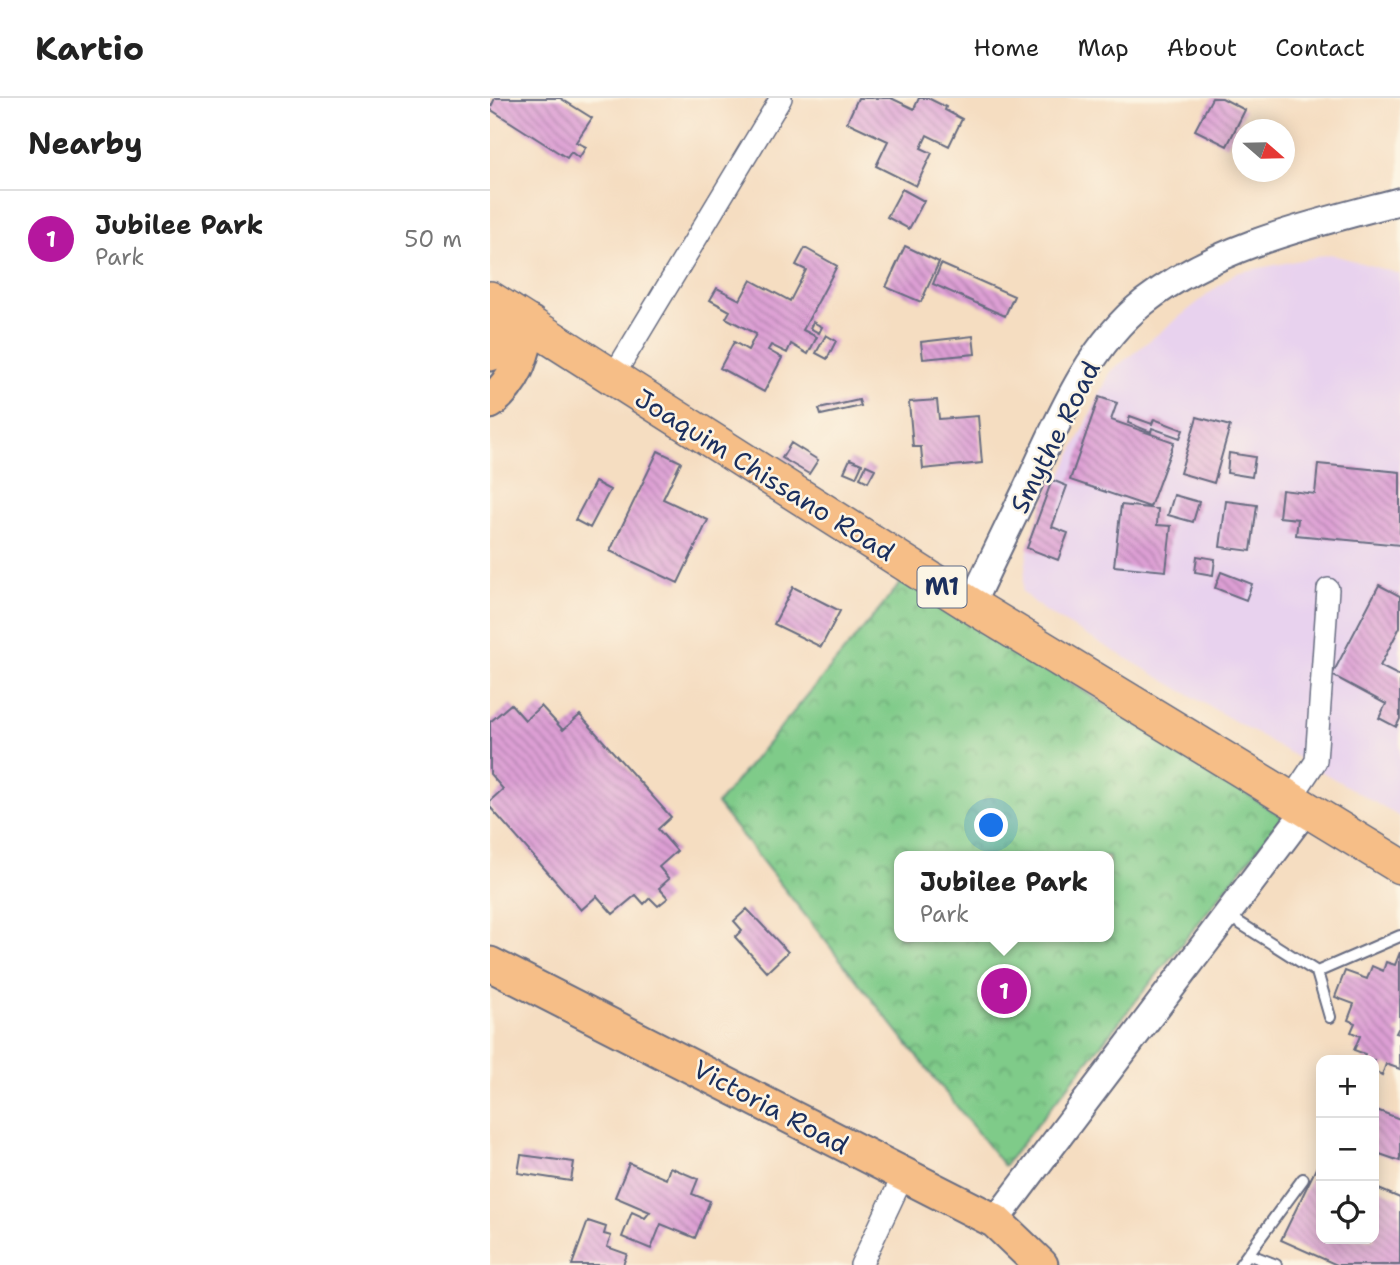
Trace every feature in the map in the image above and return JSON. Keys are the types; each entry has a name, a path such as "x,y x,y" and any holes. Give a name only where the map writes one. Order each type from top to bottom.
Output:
{"highway":[{"name":"Joaquim Chissano Road","path":"510,311 971,605 1400,866"}],"main road":[{"path":"490,354 510,311"},
{"path":"490,402 505,389 520,364 510,311"},
{"name":"Victoria Road","path":"490,964 995,1221 1041,1265"}],"street":[{"path":"612,378 781,98"},
{"name":"Smythe Road","path":"971,605 1053,431 1082,376 1105,341 1144,302 1196,269 1267,238 1400,201"},
{"path":"995,1221 1227,915 1298,805 1316,761 1328,589"},
{"path":"861,1265 903,1176"}],"lane":[{"path":"1227,915 1317,972 1330,1017"},
{"path":"1317,972 1400,936"},
{"path":"1240,1265 1303,1179"},
{"path":"1248,1254 1276,1265"}],"shaded area":[{"path":"1330,254 1400,274 1400,817 1043,610 1022,591 1029,543 1111,371 1235,273"}],"green space":[{"path":"905,578 1283,817 1004,1166 717,804"}],"building":[{"path":"495,98 560,98 592,118 576,142 586,147 579,158 571,152 567,158 490,109"},
{"path":"858,98 891,98 914,109 919,98 928,98 962,119 949,146 927,135 921,148 932,153 916,186 876,166 888,141 847,122"},
{"path":"1212,98 1222,98 1245,110 1240,119 1232,119 1232,136 1227,146 1195,130"},
{"path":"902,189 924,201 909,229 887,217"},
{"path":"905,246 939,262 921,302 886,287"},
{"path":"805,248 837,266 803,330 817,337 808,354 791,344 787,353 771,345 768,350 782,358 764,392 720,368 734,342 748,350 756,334 726,318 730,311 710,300 717,288 740,300 751,280 790,301 806,270 796,265"},
{"path":"941,264 1014,296 1005,316 933,284"},
{"path":"813,322 822,327 819,333 810,328"},
{"path":"826,335 836,341 827,359 816,353"},
{"path":"973,336 975,354 923,359 921,342"},
{"path":"1099,397 1117,403 1111,420 1174,442 1150,507 1070,480"},
{"path":"859,400 861,406 821,415 819,409"},
{"path":"937,400 939,419 978,416 982,463 923,469 921,447 913,447 909,402"},
{"path":"1130,416 1152,424 1154,419 1183,430 1180,438 1152,428 1151,432 1128,423"},
{"path":"1197,417 1230,426 1214,483 1180,473"},
{"path":"791,443 818,460 809,474 782,458"},
{"path":"658,451 681,462 663,499 708,520 678,583 610,551"},
{"path":"1229,453 1255,457 1252,477 1227,473"},
{"path":"850,459 862,464 856,477 844,472"},
{"path":"1318,464 1400,472 1400,545 1296,535 1298,519 1279,517 1282,490 1315,494"},
{"path":"866,465 875,469 868,482 860,478"},
{"path":"1052,480 1067,486 1052,527 1068,533 1058,560 1027,548"},
{"path":"595,482 610,490 590,528 575,520"},
{"path":"1174,495 1199,502 1193,522 1168,515"},
{"path":"1226,501 1257,505 1251,551 1220,547"},
{"path":"1121,505 1158,509 1157,525 1171,526 1166,571 1114,566"},
{"path":"1197,556 1215,559 1213,575 1195,572"},
{"path":"1221,572 1252,584 1246,600 1215,588"},
{"path":"1379,585 1400,596 1400,627 1380,666 1400,676 1400,719 1396,727 1379,718 1386,704 1332,675"},
{"path":"793,587 840,611 821,647 774,624"},
{"path":"511,704 525,720 541,706 563,730 580,715 671,817 658,829 677,851 659,867 669,879 659,888 668,898 658,906 650,898 644,904 636,895 613,914 597,896 581,910 490,807 490,801 503,789 490,774 490,722"},
{"path":"747,909 788,952 767,972 735,937 742,930 734,921"},
{"path":"1400,952 1400,1030 1396,1033 1400,1034 1400,1069 1386,1064 1382,1075 1379,1074 1379,1055 1365,1055 1354,1050 1360,1036 1351,1032 1355,1023 1348,1020 1354,1004 1335,997 1345,971 1367,979 1372,966 1383,971 1386,962 1395,965"},
{"path":"1379,1111 1400,1119 1400,1161 1379,1154"},
{"path":"521,1155 574,1162 571,1181 518,1173"},
{"path":"629,1163 666,1179 670,1167 698,1179 692,1194 710,1201 695,1238 661,1224 651,1249 622,1237 632,1212 645,1218 650,1212 615,1197"},
{"path":"1316,1168 1316,1244 1379,1244 1379,1189 1400,1198 1400,1265 1337,1265 1281,1240"},
{"path":"588,1221 606,1227 604,1234 611,1236 607,1247 627,1254 623,1265 572,1265"}],"place":[{"name":"Jubilee Park","path":"1004,991"}]}
